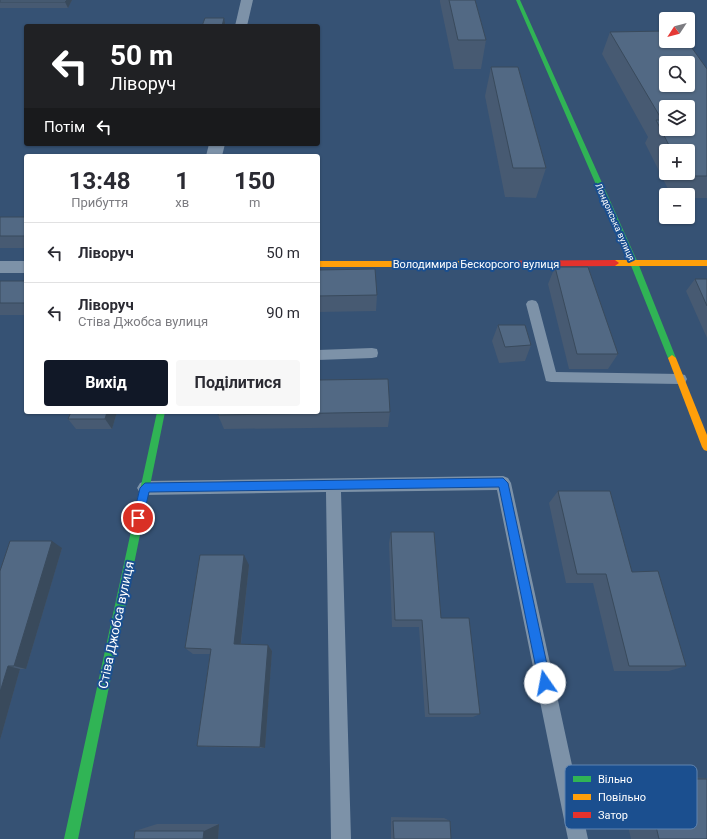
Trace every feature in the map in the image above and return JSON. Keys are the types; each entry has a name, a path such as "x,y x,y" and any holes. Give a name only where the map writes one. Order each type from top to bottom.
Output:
{"street":[{"path":"241,24 247,0"},
{"name":"Лондонська вулиця","path":"518,0 634,263 707,446"},
{"name":"Володимира Бескорсого вулиця","path":"320,264 707,263"},
{"path":"0,267 24,267"},
{"name":"Стіва Джобса вулиця","path":"71,839 161,414"}],"lane":[{"path":"532,304 551,377 680,379"},
{"path":"320,355 372,353"},
{"path":"145,488 503,483 565,777"},
{"path":"333,485 341,839"},
{"path":"576,829 578,839"}],"building":[{"path":"0,0 67,0 65,2 0,2"},
{"path":"449,0 475,0 486,40 458,40"},
{"path":"205,18 224,18 222,24 203,24"},
{"path":"659,31 659,48 692,48 707,69 707,176 695,176 695,144 668,144 664,136 695,136 695,100 659,100 659,115 610,32"},
{"path":"491,67 518,67 546,168 513,168"},
{"path":"0,217 24,217 24,236 0,236"},
{"path":"555,267 588,267 618,354 577,354"},
{"path":"375,269 377,295 320,296 320,270"},
{"path":"695,279 707,279 707,306"},
{"path":"0,281 24,281 24,303 0,303"},
{"path":"498,325 525,325 531,345 505,347"},
{"path":"388,379 390,412 320,413 320,380"},
{"path":"70,414 106,414 105,419 68,419"},
{"path":"218,414 275,414 218,415"},
{"path":"558,491 610,491 632,572 658,571 686,666 629,666 606,574 577,574"},
{"path":"391,532 434,532 441,618 469,618 480,714 429,714 422,620 395,620"},
{"path":"10,541 52,541 14,666 8,666 0,692 0,571"},
{"path":"200,555 244,555 234,644 268,645 260,747 197,746 211,649 185,648"},
{"path":"697,779 707,779 707,839 659,839 657,829 697,829"},
{"path":"393,821 450,821 451,839 394,839"},
{"path":"135,831 204,831 203,839 134,839"}],"traffic: fast":[{"path":"518,0 634,263 672,358"},
{"path":"71,839 161,414"}],"traffic: slow":[{"path":"615,263 707,263"},
{"path":"320,264 483,264"},
{"path":"672,358 707,447"}],"traffic: jam":[{"path":"483,264 615,263"}],"route":[{"path":"138,518 145,488 503,483 545,683"}]}
